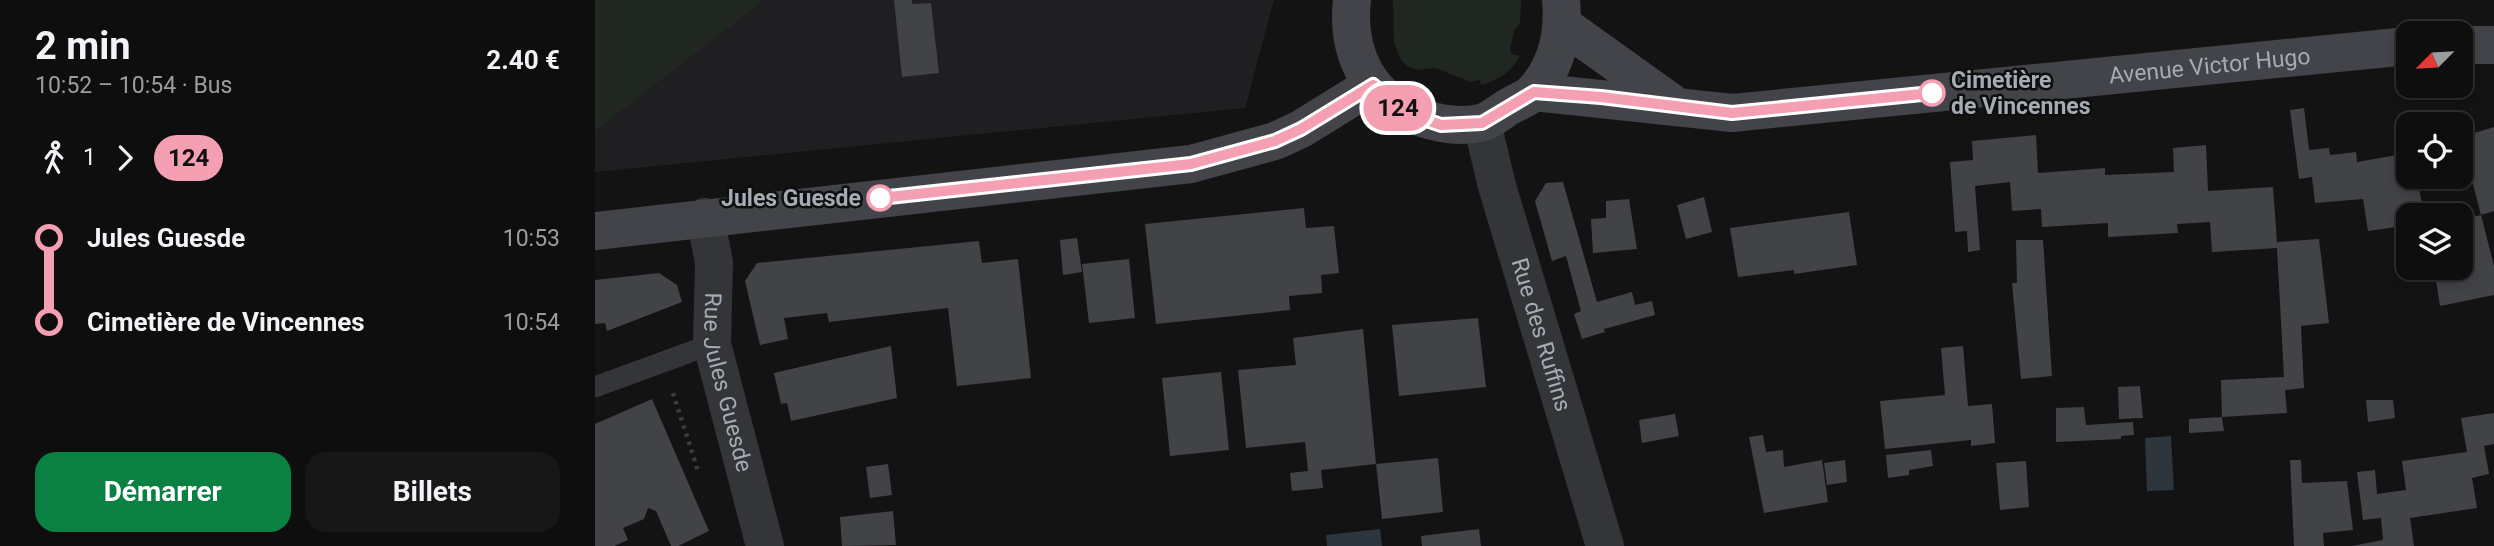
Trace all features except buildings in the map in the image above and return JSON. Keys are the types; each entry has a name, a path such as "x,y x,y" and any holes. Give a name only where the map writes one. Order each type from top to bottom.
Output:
{"street":[{"path":"1352,0 1349,24 1356,56 1373,85 1403,112 1441,125 1482,123 1534,92 1555,61 1562,12"},
{"name":"Avenue Victor Hugo","path":"1562,12 1677,106"},
{"path":"2473,46 2494,45"},
{"name":"Avenue Victor Hugo","path":"1534,92 1732,113 2396,47"},
{"path":"595,231 1191,164 1275,141 1301,129 1373,85"},
{"name":"Rue des Ruffins","path":"1482,123 1497,186 1605,546"},
{"name":"Rue Jules Guesde","path":"705,217 714,262 712,344 765,546"}],"lane":[{"path":"595,387 712,344"}],"path":[{"path":"663,362 701,480"}],"shaded area":[{"path":"595,0 1274,0 1245,108 595,172"},
{"path":"595,0 764,0 595,131"},
{"path":"1393,0 1521,0 1520,24 1514,30 1510,51 1520,56 1504,75 1481,85 1480,80 1470,82 1436,68 1417,70 1407,66 1401,60 1394,43"},
{"path":"2171,436 2174,490 2147,491 2145,438"},
{"path":"1380,529 1382,546 1327,546 1326,535"}],"bus line":[{"name":"124","path":"880,198 1191,164 1275,141 1301,129 1373,85 1403,112 1441,125 1482,123 1534,92 1732,113 1932,93"}],"place":[{"name":"Cimetière de Vincennes","path":"1932,93"},
{"name":"Jules Guesde","path":"880,198"}]}
